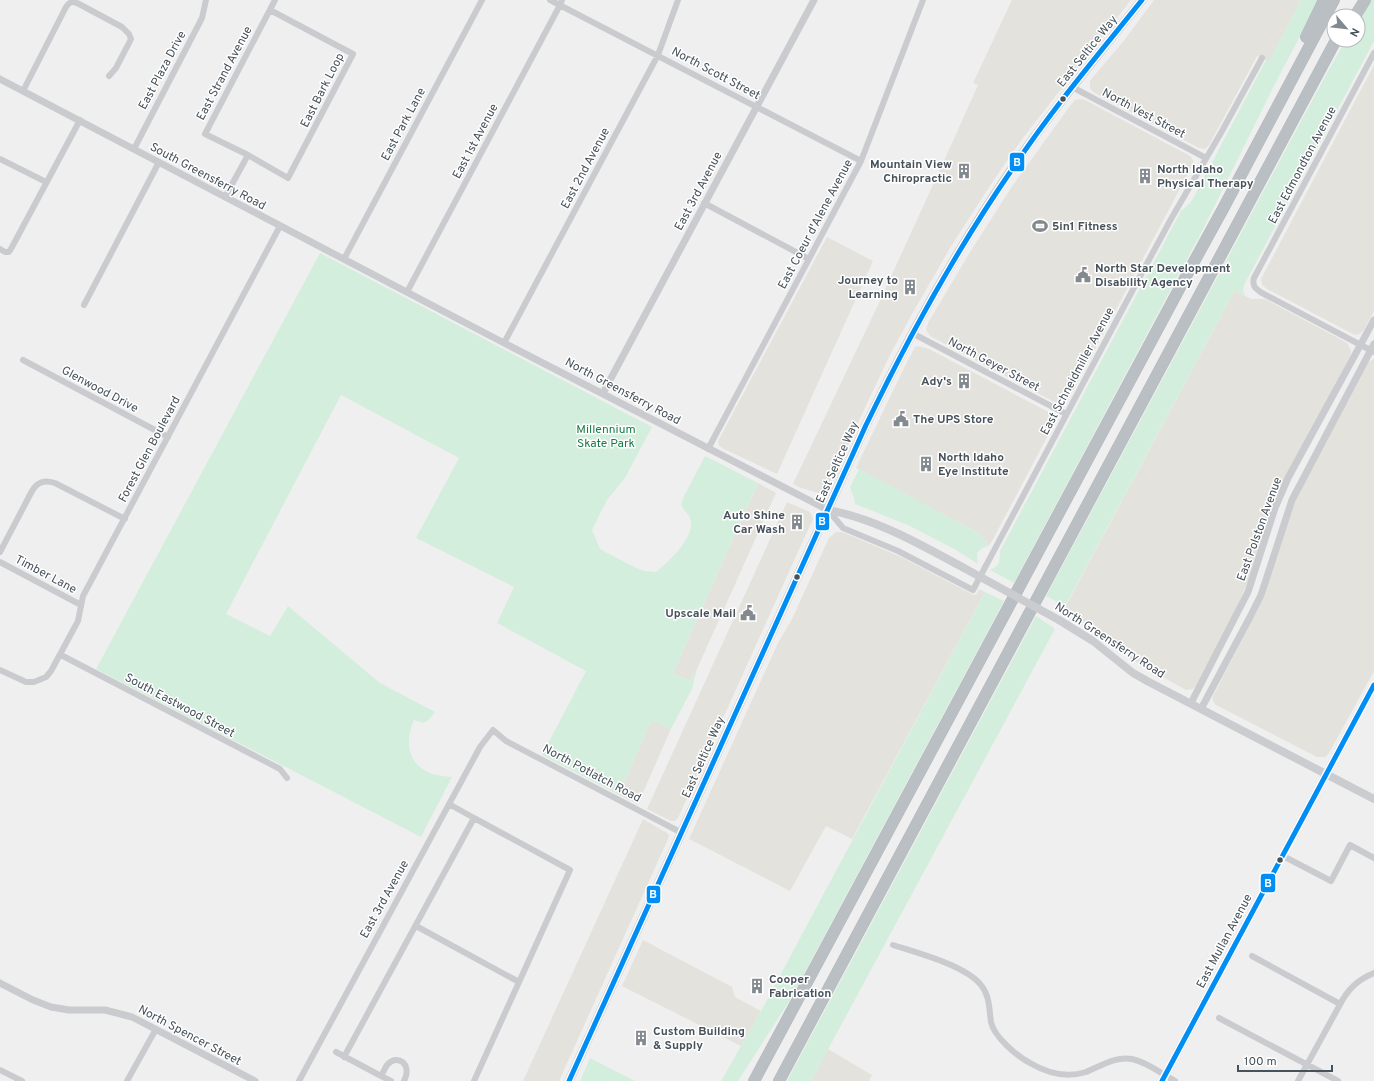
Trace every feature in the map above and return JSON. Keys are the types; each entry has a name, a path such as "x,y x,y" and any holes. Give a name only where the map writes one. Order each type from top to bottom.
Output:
{"highway":[{"path":"1224,207 1273,101 1324,0"},
{"path":"754,1081 1334,0"},
{"path":"779,1081 1332,48"},
{"path":"1312,85 1335,48"}],"main road":[{"name":"East Seltice Way","path":"569,1081 868,421 912,334 957,255 1022,154 1072,87 1142,0"},
{"name":"North Greensferry Road","path":"828,510 849,514 894,533 964,568 1059,620 1093,641 1133,673 1374,799"},
{"name":"East Mullan Avenue","path":"1163,1078 1374,685"}],"street":[{"name":"East Plaza Drive","path":"134,148 202,18 206,0"},
{"name":"East Strand Avenue","path":"248,155 205,134 275,0"},
{"name":"East Park Lane","path":"344,259 482,0"},
{"name":"North Scott Street","path":"550,0 561,3 861,161"},
{"name":"East 2nd Avenue","path":"504,343 658,55 678,0"},
{"name":"East 3rd Avenue","path":"603,393 814,0"},
{"name":"East Coeur d'Alene Avenue","path":"708,449 861,161 923,0"},
{"path":"23,91 66,7 70,2 79,4 122,27 129,34 131,39 129,44 116,68 109,76"},
{"name":"East 1st Avenue","path":"407,292 561,3"},
{"name":"East Bark Loop","path":"248,155 288,178 353,54 270,10"},
{"name":"East Edmondton Avenue","path":"1361,345 1262,293 1255,288 1253,284 1254,278 1374,53"},
{"name":"East Schneidmiller Avenue","path":"973,590 1171,219 1262,58"},
{"name":"South Greensferry Road","path":"0,79 407,292"},
{"name":"North Vest Street","path":"1072,87 1206,158"},
{"path":"2,250 9,252 12,247 80,120"},
{"path":"225,197 248,155"},
{"path":"0,159 46,182"},
{"path":"84,305 159,162"},
{"path":"704,203 809,259"},
{"name":"Forest Glen Boulevard","path":"0,670 22,681 30,682 46,677 52,671 78,621 84,596 280,226"},
{"name":"North Greensferry Road","path":"407,292 828,510 843,528 898,551 973,590"},
{"name":"East Polston Avenue","path":"1190,704 1248,592 1276,508 1288,478 1374,320"},
{"name":"North Geyer Street","path":"912,334 1066,414"},
{"path":"1361,345 1373,349"},
{"name":"East Polston Avenue","path":"1201,709 1250,617 1260,595 1292,500 1373,349"},
{"name":"Glenwood Drive","path":"23,360 168,436"},
{"path":"0,552 32,491 38,484 44,481 55,483 125,519"},
{"name":"Timber Lane","path":"0,562 81,605"},
{"name":"South Eastwood Street","path":"60,655 280,769 286,778"},
{"name":"East 3rd Avenue","path":"299,1081 480,747 493,730"},
{"name":"North Potlatch Road","path":"493,730 502,738 511,743 682,833"},
{"path":"449,804 570,870 474,1081"},
{"path":"344,1057 474,818"},
{"path":"1283,856 1331,881 1350,845 1374,858"},
{"path":"416,926 519,982"},
{"path":"893,945 945,962 973,977 981,985 988,999 992,1024 998,1036 1008,1048 1030,1064 1057,1074 1072,1075 1085,1072 1109,1061 1132,1059 1144,1064 1163,1078 1175,1081"},
{"path":"1252,956 1340,1004"},
{"path":"1298,1081 1340,1004 1350,989 1364,978 1374,974"},
{"name":"North Spencer Street","path":"0,983 33,1000 51,1007 69,1010 114,1012 132,1017 246,1079 255,1081"},
{"path":"1218,1018 1338,1081"},
{"path":"127,1081 156,1029"},
{"path":"336,1052 391,1081"},
{"path":"381,1076 387,1064 392,1061 402,1061 406,1065 407,1070 404,1081"},
{"path":"0,1070 22,1081"}],"shaded area":[{"path":"1012,0 1131,0 1022,139 950,248 890,355 827,490 821,494 799,487 793,484 878,305 953,141 978,85 973,83"},
{"path":"1154,0 1301,0 1269,62 1257,56 1209,145 1205,149 1199,148 1093,92 1090,88 1090,81 1122,43"},
{"path":"1374,65 1374,311 1364,330 1358,335 1353,334 1267,289 1262,285 1261,279"},
{"path":"1075,100 1085,100 1190,156 1193,160 1193,164 1067,402 1058,404 930,336 926,330 928,323 967,257 1011,188 1067,110"},
{"path":"827,237 873,261 777,474 722,448 718,441"},
{"path":"1235,290 1251,299 1265,299 1347,343 1351,351 1350,356 1279,489 1270,509 1251,574 1233,616 1196,686 1193,689 1186,690 1127,657 1072,613 1064,609"},
{"path":"918,346 929,349 1052,414 1054,417 1054,424 991,543 988,546 981,535 973,530 856,468 903,370 915,347"},
{"path":"1374,359 1374,671 1329,753 1325,757 1317,757 1216,705 1212,698 1258,609 1300,491 1368,362"},
{"path":"758,483 776,493 697,669 690,681 673,673"},
{"path":"787,502 810,512 813,519 678,818 675,821 671,821 647,809"},
{"path":"836,532 842,532 899,556 974,595 977,594 979,589 985,592 852,839 826,826 790,891 689,839 778,643 792,619 829,538"},
{"path":"654,721 671,729 638,804 619,795 650,723"},
{"path":"643,819 667,833 669,835 668,839 559,1081 523,1081"},
{"path":"643,940 732,987 735,997 761,1011 741,1046 622,986"},
{"path":"828,1049 872,1075 869,1081 811,1081"}],"green space":[{"path":"1301,0 1319,0 1277,80 1203,229 1014,583 990,570 998,565 1000,551 1181,211 1191,202 1266,60 1269,61"},
{"path":"1371,0 1374,0 1374,41 1244,285 1243,291 1245,295 1235,290 1065,606 1046,596 1341,48 1366,48 1366,8"},
{"name":"Millennium Skate Park","path":"320,253 652,427 625,478 607,500 592,530 600,549 636,568 656,572 674,555 685,540 691,525 690,518 681,505 684,496 705,456 758,483 673,673 690,681 697,669 692,689 671,729 654,721 650,723 619,795 542,755 586,671 497,623 514,587 416,538 459,458 341,395 226,614 270,636 288,606 380,683 435,712 426,722 414,720 411,727 409,747 414,760 424,770 441,776 452,777 421,837 96,669"},
{"path":"859,469 981,535 988,546 982,548 977,553 978,564 956,550 910,526 855,504 850,487"},
{"path":"985,592 1004,601 790,1000 738,1081 721,1081 761,1011"},
{"path":"1036,616 1055,629 811,1081 787,1081"},
{"path":"590,1058 635,1081 580,1081"}],"transit line":[{"name":"B","path":"569,1081 866,425 899,359 953,261 992,199 1059,103 1142,0"},
{"name":"B","path":"1162,1081 1374,685"}],"place":[{"name":"Mountain View Chiropractic","path":"964,171"},
{"name":"North Idaho Physical Therapy","path":"1145,176"},
{"name":"5in1 Fitness","path":"1040,226"},
{"name":"North Star Development Disability Agency","path":"1083,275"},
{"name":"Journey to Learning","path":"910,287"},
{"name":"Ady's","path":"964,381"},
{"name":"The UPS Store","path":"901,419"},
{"name":"North Idaho Eye Institute","path":"926,464"},
{"name":"Auto Shine Car Wash","path":"797,522"},
{"name":"Upscale Mail","path":"748,613"},
{"name":"Cooper Fabrication","path":"757,986"},
{"name":"Custom Building & Supply","path":"641,1038"}]}
